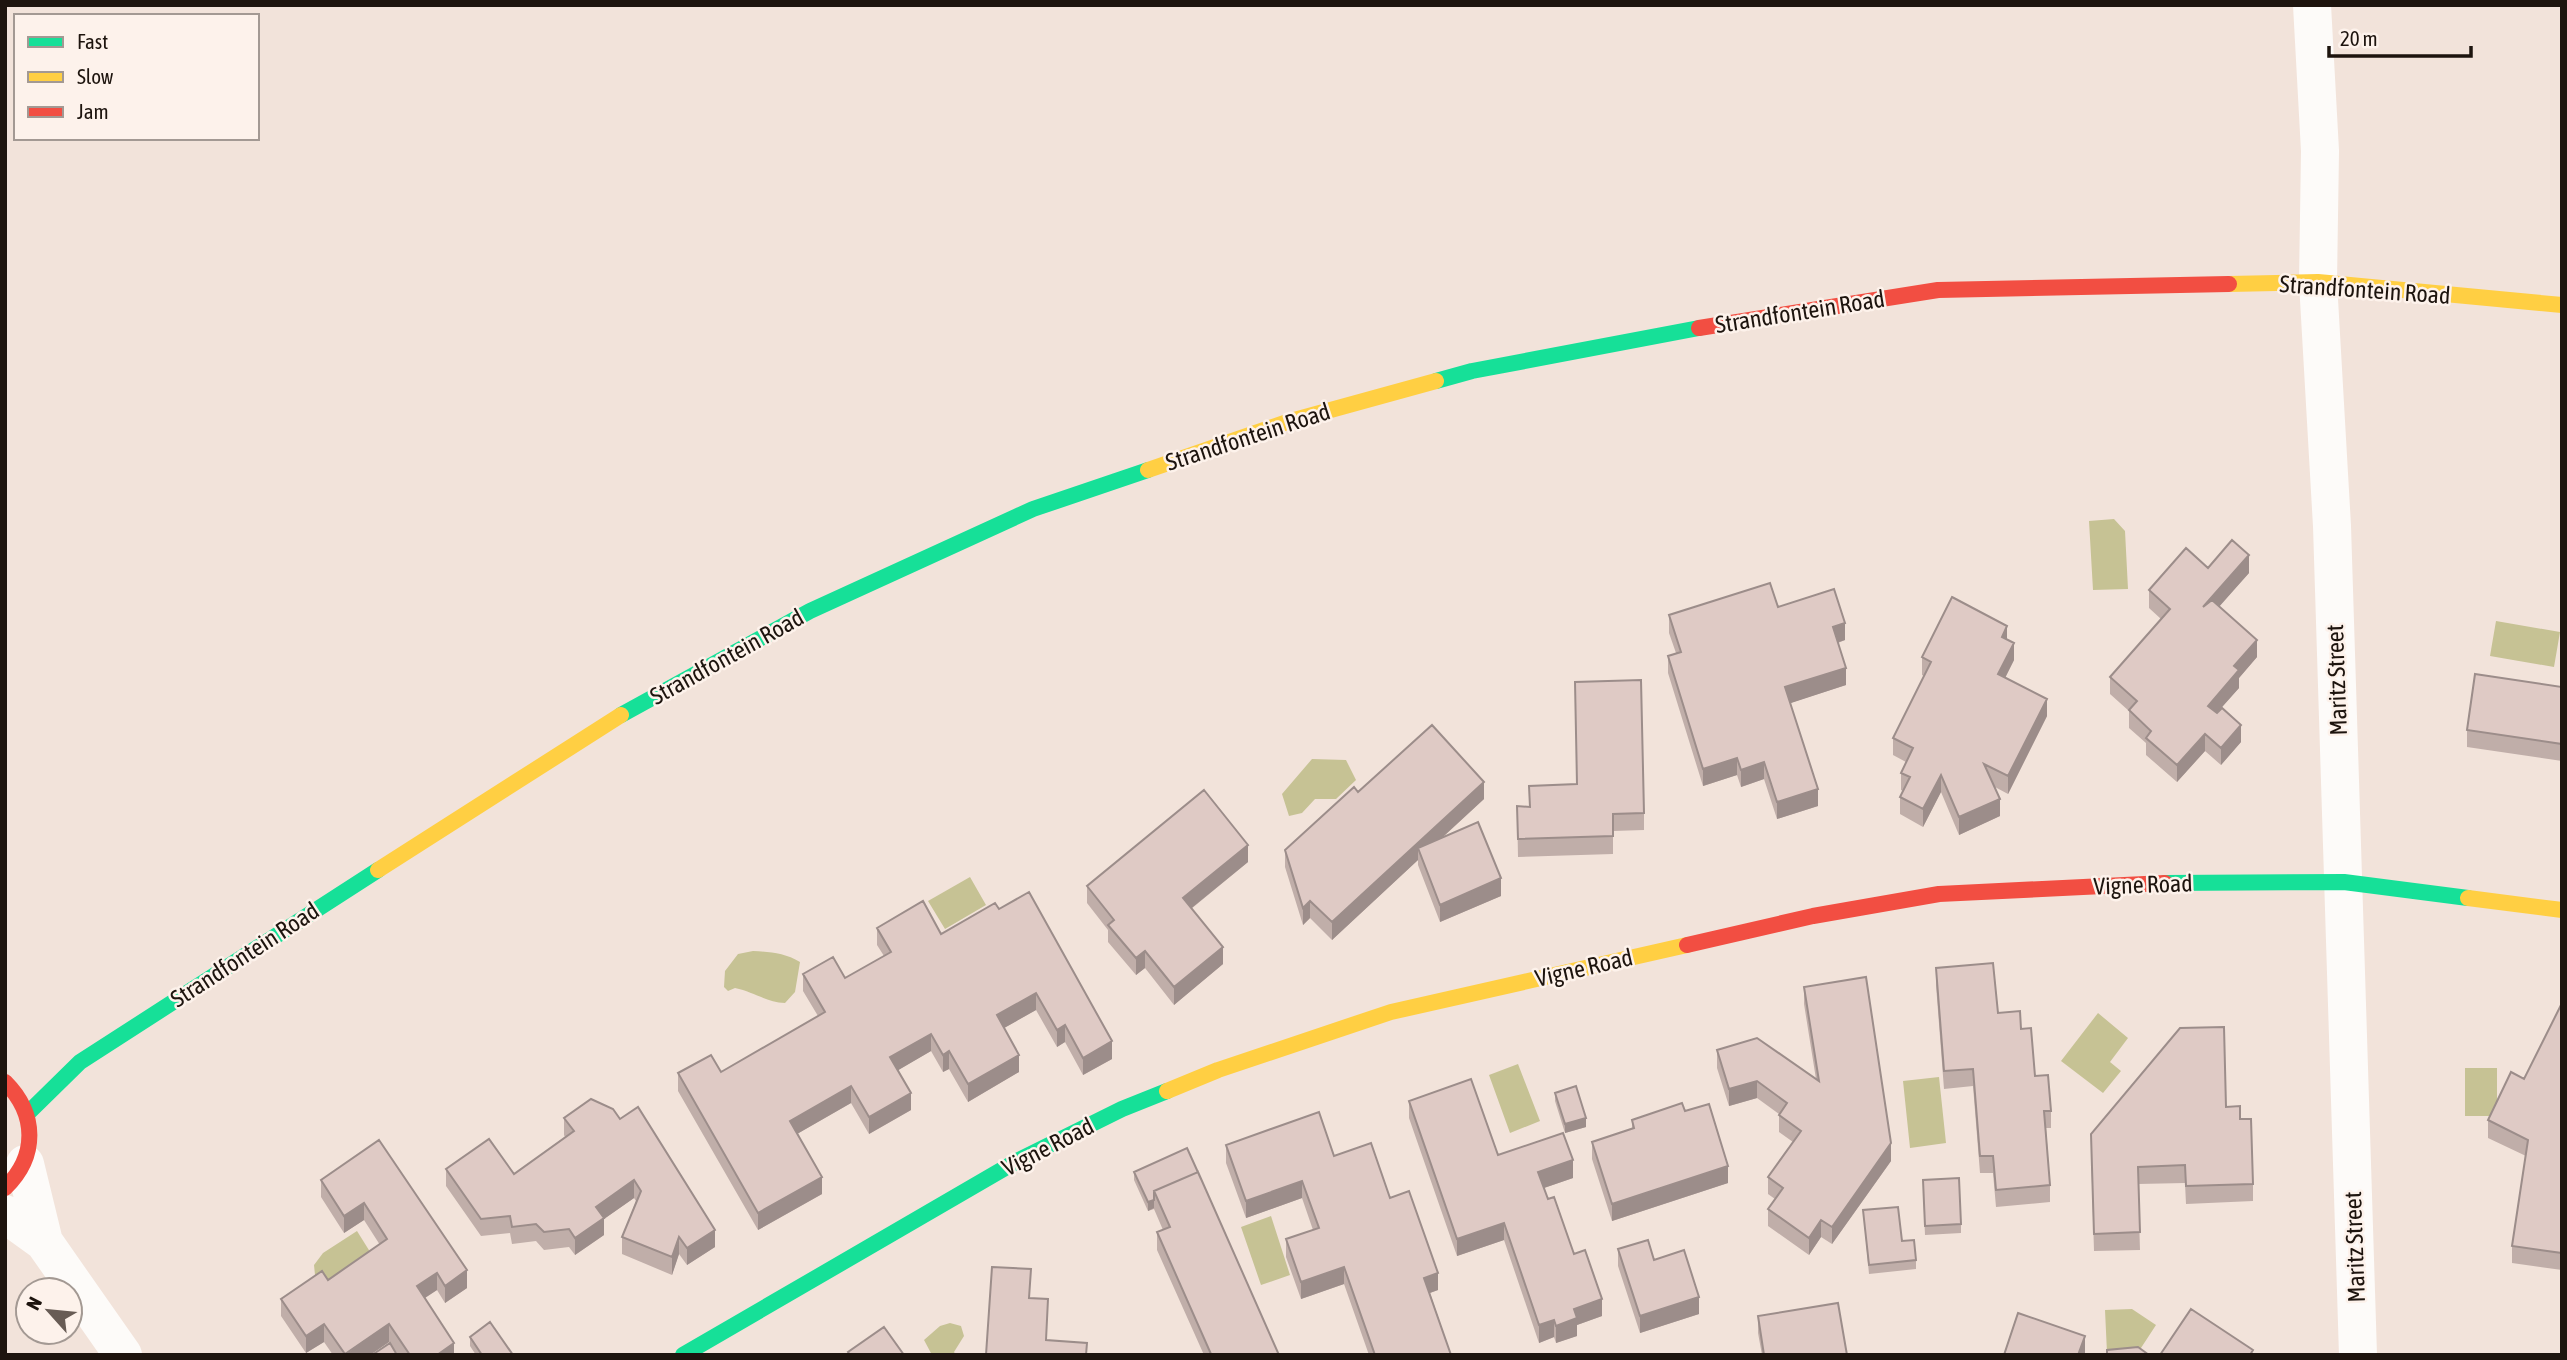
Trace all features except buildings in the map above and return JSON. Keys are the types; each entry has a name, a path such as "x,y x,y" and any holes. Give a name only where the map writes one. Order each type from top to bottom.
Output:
{"main road":[{"name":"Strandfontein Road","path":"27,1114 80,1062 617,717 810,611 1033,509 1287,422 1472,371 1696,328 1938,290 2318,282 2562,305"},
{"name":"Vigne Road","path":"683,1355 1017,1161 1122,1109 1218,1070 1391,1012 1813,916 1939,894 2151,883 2344,882 2562,910"},
{"name":"Strandfontein Road","path":"55,1065 80,1062"},
{"path":"5,1082 15,1090 27,1114 30,1139 15,1176"}],"street":[{"name":"Maritz Street","path":"2312,5 2320,151 2318,282 2332,526 2358,1355"},
{"path":"15,1176 44,1242 123,1355"},
{"path":"5,1214 44,1242"}],"shaded area":[{"path":"2114,519 2125,531 2128,589 2093,590 2089,521"},
{"path":"2496,621 2560,632 2554,667 2490,656"},
{"path":"1312,759 1346,760 1356,780 1336,799 1315,799 1302,813 1289,816 1282,794"},
{"path":"970,877 986,905 945,929 928,901"},
{"path":"753,951 783,955 800,962 795,992 785,1003 735,988 728,991 724,987 725,971 738,954"},
{"path":"2098,1013 2128,1038 2110,1062 2121,1071 2103,1093 2061,1061"},
{"path":"1518,1064 1540,1121 1510,1133 1489,1075"},
{"path":"2465,1068 2497,1068 2497,1116 2465,1116"},
{"path":"1939,1077 1946,1143 1910,1148 1903,1081"},
{"path":"1271,1216 1290,1275 1261,1285 1241,1227"},
{"path":"357,1231 372,1255 325,1282 315,1275 314,1265 323,1253"},
{"path":"2132,1309 2156,1325 2139,1351 2107,1353 2105,1310"},
{"path":"950,1323 961,1326 964,1336 954,1352 956,1355 932,1355 924,1340 940,1326"}],"traffic: fast":[{"path":"1436,381 1472,371 1699,328"},
{"path":"621,715 810,611 1033,509 1148,470"},
{"path":"27,1114 80,1062 378,870"},
{"path":"2165,883 2344,882 2468,898"},
{"path":"683,1355 1017,1161 1122,1109 1167,1091"}],"traffic: slow":[{"path":"2229,284 2318,282 2562,305"},
{"path":"1148,470 1287,422 1436,381"},
{"path":"378,870 621,715"},
{"path":"2468,898 2562,910"},
{"path":"1167,1091 1218,1070 1391,1012 1687,945"}],"traffic: jam":[{"path":"1699,328 1938,290 2229,284"},
{"path":"1687,945 1813,916 1939,894 2165,883"},
{"path":"5,1082 16,1094 23,1108 29,1135 23,1162 16,1176 5,1188"}]}
